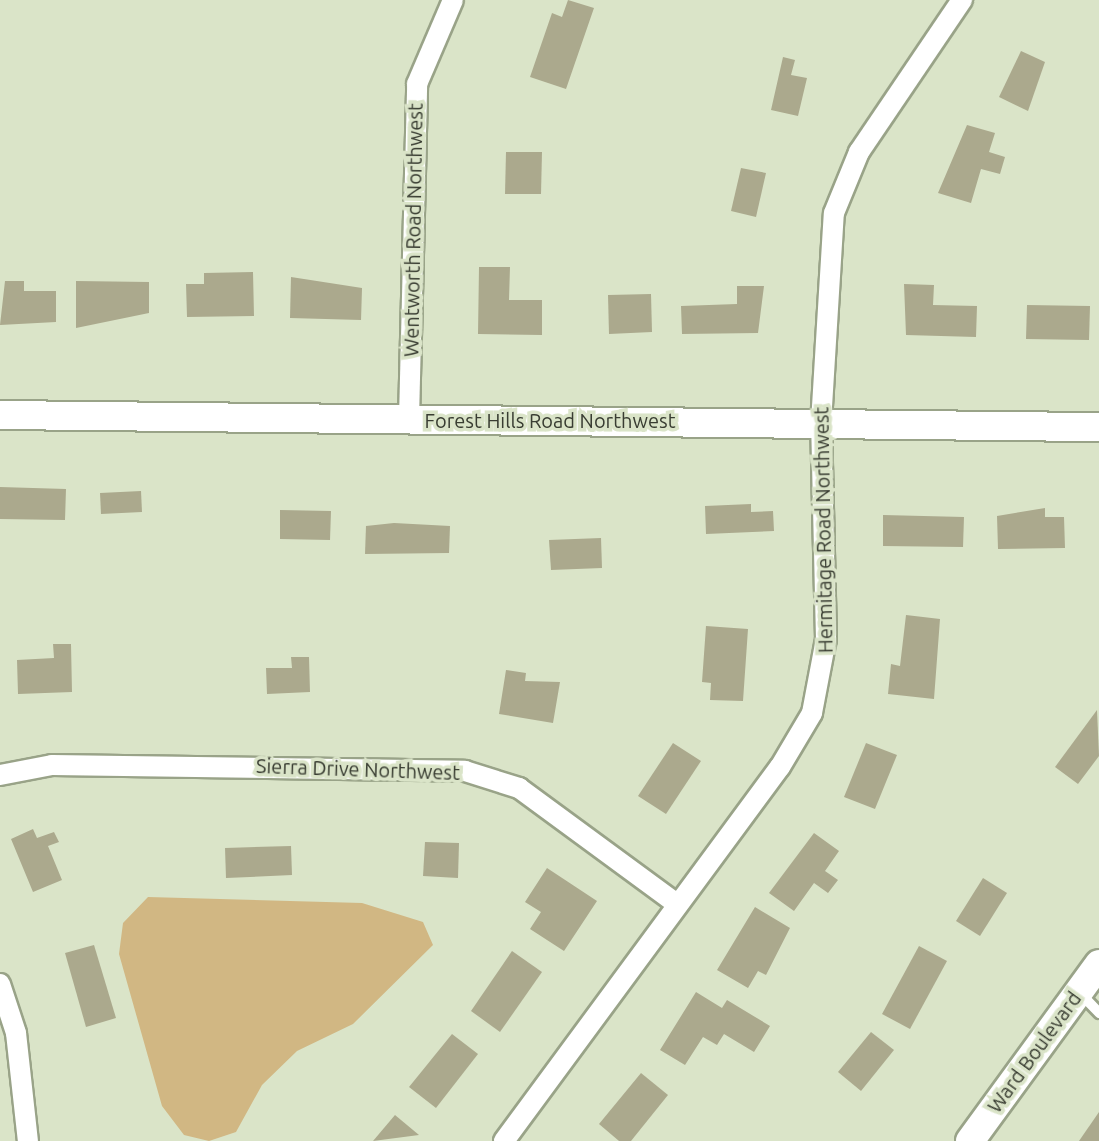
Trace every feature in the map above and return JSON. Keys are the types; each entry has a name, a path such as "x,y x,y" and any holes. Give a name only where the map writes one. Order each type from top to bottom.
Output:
{"main road":[{"name":"Forest Hills Road Northwest","path":"0,415 1099,427"},
{"name":"Ward Boulevard","path":"970,1141 1099,964"}],"street":[{"name":"Wentworth Road Northwest","path":"409,419 417,84 453,0"},
{"name":"Hermitage Road Northwest","path":"504,1141 802,735 820,689 821,423 828,244 840,192 962,0"},
{"name":"Sierra Drive Northwest","path":"0,775 52,765 465,771 519,788 677,904"},
{"path":"0,984 16,1033 28,1141"}],"lane":[{"path":"1079,992 1099,1013"}],"shaded area":[{"path":"148,897 362,903 423,922 433,945 353,1024 297,1051 262,1085 236,1132 209,1141 184,1135 162,1106 119,954 123,923"}],"building":[{"path":"568,0 594,8 566,89 530,77 552,13 562,17"},
{"path":"1021,51 1045,62 1028,111 999,97"},
{"path":"783,57 795,60 791,75 807,78 798,116 771,110"},
{"path":"967,125 995,133 989,152 1005,157 1000,174 981,169 971,203 938,193"},
{"path":"506,152 542,152 541,194 505,194"},
{"path":"741,168 766,173 756,217 731,211"},
{"path":"479,267 510,267 509,300 542,300 542,335 478,334"},
{"path":"253,272 254,316 187,317 186,284 204,284 204,273"},
{"path":"291,277 362,288 361,320 290,318"},
{"path":"5,281 24,281 24,291 56,291 56,322 0,325"},
{"path":"76,281 149,282 149,313 76,328"},
{"path":"904,284 934,285 933,305 977,306 976,337 906,335"},
{"path":"737,286 764,286 758,333 682,334 681,306 737,304"},
{"path":"651,294 652,332 609,334 608,295"},
{"path":"1027,305 1090,306 1089,340 1026,339"},
{"path":"0,487 66,489 65,520 0,519"},
{"path":"141,491 142,512 101,514 100,493"},
{"path":"751,504 751,512 773,511 774,531 706,534 705,506"},
{"path":"1045,508 1045,517 1064,517 1065,548 998,549 997,516"},
{"path":"280,510 331,511 330,540 280,539"},
{"path":"883,515 964,517 963,547 883,546"},
{"path":"394,523 450,526 449,553 365,554 366,526"},
{"path":"601,538 602,568 551,570 549,540"},
{"path":"906,615 940,619 934,699 888,694 891,664 900,666"},
{"path":"706,626 748,629 743,701 710,700 711,683 702,682"},
{"path":"53,644 71,644 72,692 18,694 17,660 54,658"},
{"path":"291,657 309,657 310,692 267,694 266,668 292,668"},
{"path":"506,670 526,673 525,681 560,682 553,723 499,714"},
{"path":"1097,710 1099,756 1078,784 1055,767"},
{"path":"673,743 701,761 666,814 638,796"},
{"path":"866,743 897,755 875,809 844,797"},
{"path":"33,829 37,838 54,832 59,842 48,846 62,880 33,892 11,839"},
{"path":"814,833 839,851 825,871 838,880 828,893 814,883 794,911 769,893"},
{"path":"425,842 459,843 458,878 423,876"},
{"path":"291,846 292,875 226,878 225,848"},
{"path":"547,868 597,901 564,951 530,929 541,912 525,902"},
{"path":"983,878 1007,893 980,936 956,921"},
{"path":"755,907 790,928 766,975 758,971 748,988 717,970"},
{"path":"94,945 116,1018 86,1027 65,953"},
{"path":"919,946 947,961 910,1029 882,1014"},
{"path":"512,951 542,972 500,1032 471,1011"},
{"path":"696,992 722,1008 727,1000 770,1026 754,1052 724,1034 717,1045 703,1037 685,1065 660,1050"},
{"path":"871,1032 894,1050 861,1091 838,1072"},
{"path":"452,1034 478,1054 436,1108 409,1087"},
{"path":"641,1073 668,1095 631,1141 619,1141 599,1124"},
{"path":"1099,1112 1099,1141 1079,1141"},
{"path":"395,1115 419,1135 373,1141"}]}
